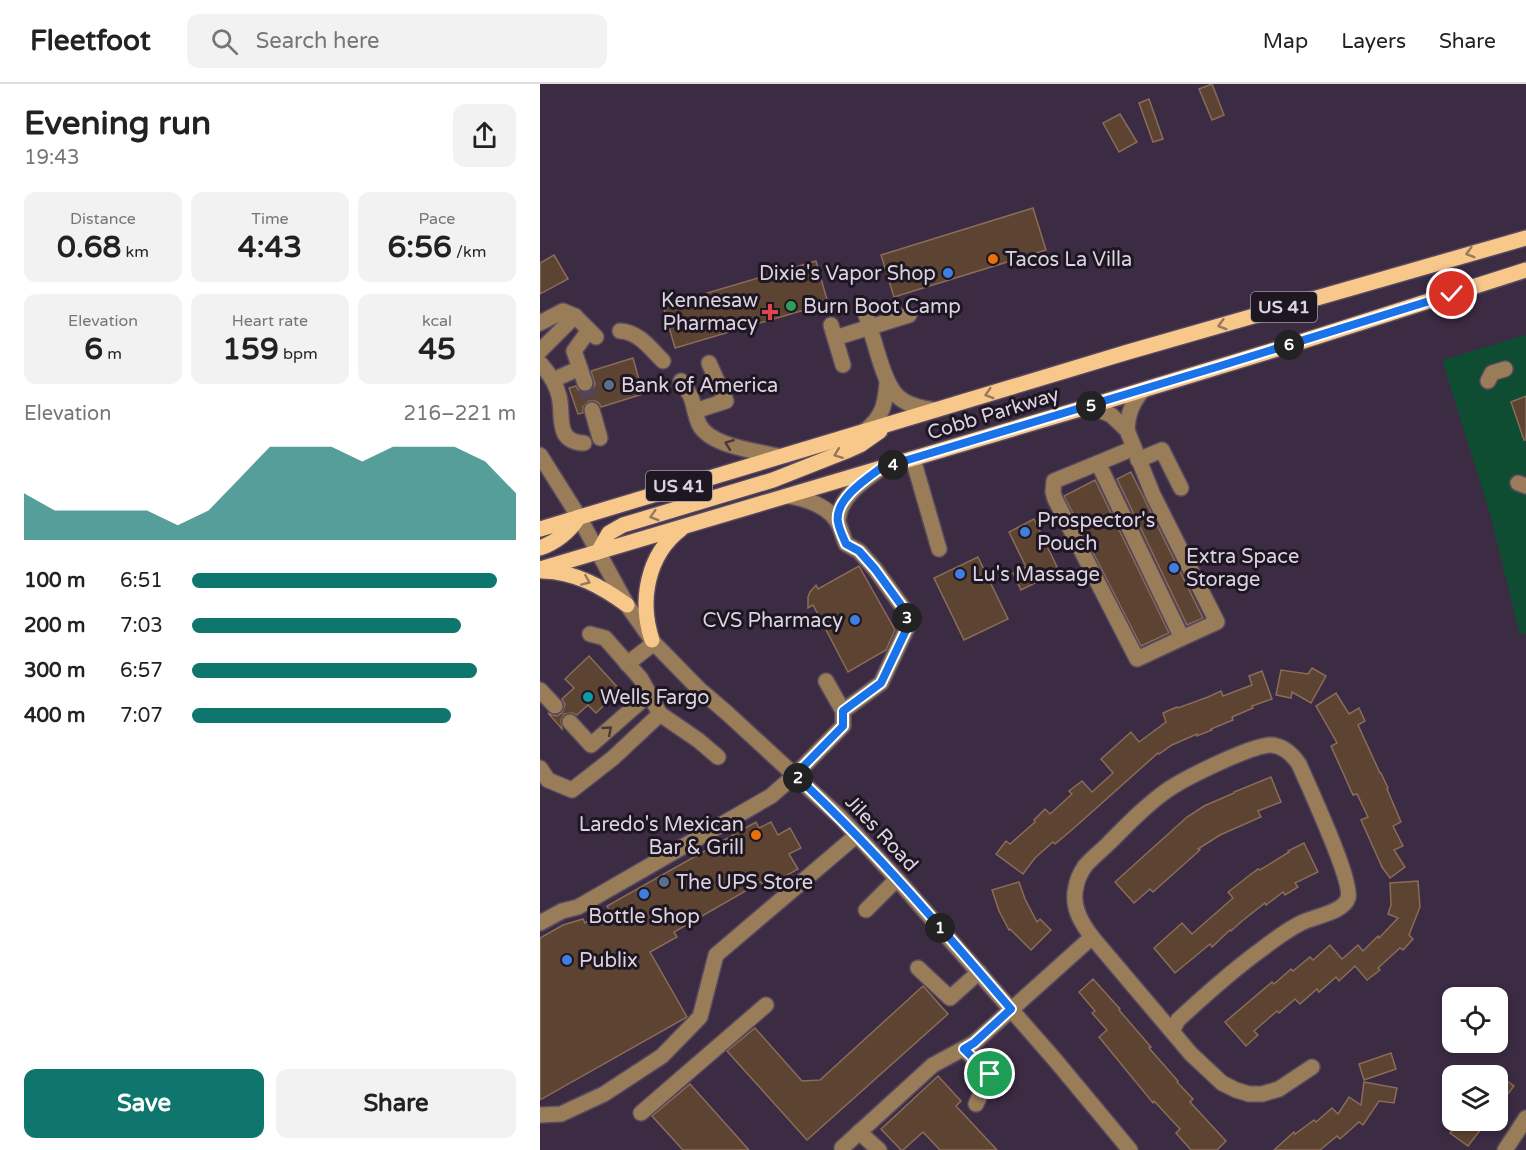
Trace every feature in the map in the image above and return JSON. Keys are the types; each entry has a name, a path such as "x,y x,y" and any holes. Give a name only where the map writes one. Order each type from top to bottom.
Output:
{"main road":[{"name":"Cobb Parkway","path":"540,529 778,456 1423,266 1526,238"},
{"name":"Cobb Parkway","path":"540,570 1143,390 1526,270"},
{"path":"598,552 605,539 615,529 773,480 860,445 888,424"},
{"path":"540,548 563,536 579,517"},
{"path":"653,641 648,628 646,603 652,565 663,547 686,526"},
{"path":"540,570 557,571 586,580 627,604"}],"street":[{"path":"864,308 887,383 910,405 936,410"},
{"path":"540,323 563,311 576,316 593,334 574,351 582,375 553,380"},
{"path":"843,364 833,332 870,327 909,315"},
{"path":"540,351 576,316"},
{"path":"620,331 636,335 663,361"},
{"path":"540,363 553,380 559,394 560,421 564,433 573,441 584,443"},
{"path":"694,411 726,401 709,363"},
{"path":"1488,381 1492,374 1505,369"},
{"path":"681,381 691,398 699,426 711,436 739,447 778,456"},
{"path":"865,431 879,417 883,408 887,383"},
{"path":"1127,430 1132,404 1143,390"},
{"path":"1090,406 1111,415 1127,430 1136,454 1153,495 1217,622 1137,659 1055,498 1054,482 1098,463 1136,454 1162,450 1181,488"},
{"path":"592,410 600,438"},
{"name":"Jiles Road","path":"540,455 579,517 627,604 653,641 699,689 826,803 856,835 979,972 1130,1150"},
{"path":"913,459 939,549"},
{"path":"1098,463 1182,638"},
{"path":"843,711 881,683 908,626 907,613 875,569 859,551 846,544 838,523 840,507 845,500 881,468"},
{"path":"789,496 821,507 838,523"},
{"path":"590,634 605,638 641,679 660,714 718,757"},
{"path":"627,664 653,641"},
{"path":"540,923 562,911 578,908 771,796 843,726 843,711 826,681"},
{"path":"540,690 555,706"},
{"path":"570,722 591,745 649,694"},
{"path":"540,768 548,780 572,790 612,758 660,714"},
{"path":"1172,1031 1178,1020 1235,968 1280,935 1300,923 1343,906 1347,899 1347,884 1299,764 1294,757 1281,748 1270,745 1234,757 1188,778 1159,796 1085,867 1075,889 1075,905 1082,924 1092,937 1191,1054 1222,1083 1249,1094 1262,1095 1279,1089 1312,1067"},
{"path":"540,1115 561,1114 603,1094 662,1056 700,1017 716,956 856,835"},
{"path":"866,909 897,879"},
{"path":"842,1148 933,1065 974,1043 1092,937"},
{"path":"918,968 950,998 979,972"},
{"path":"641,1113 766,1005"},
{"path":"964,1049 990,1074 976,1104"},
{"path":"1505,1150 1526,1118"},
{"path":"859,1132 879,1150"}],"green space":[{"path":"1526,335 1526,633 1520,635 1490,514 1442,360"}],"building":[{"path":"1212,84 1224,115 1212,120 1199,89"},
{"path":"1149,99 1163,139 1153,142 1139,103"},
{"path":"1120,114 1137,142 1119,152 1103,123"},
{"path":"1033,208 1046,250 894,297 881,255"},
{"path":"554,255 568,279 540,294 540,263"},
{"path":"816,261 828,303 675,348 663,306"},
{"name":"Bank of America","path":"633,358 643,394 601,407 595,401 589,401 583,407 583,413 578,414 569,388 576,386 578,390 589,392 595,384 591,371"},
{"path":"1526,396 1526,440 1524,440 1511,402"},
{"path":"1131,472 1203,618 1187,625 1117,479"},
{"path":"1095,480 1169,633 1141,646 1064,496"},
{"path":"1034,519 1059,571 1021,590 1013,573 1026,567 1009,532"},
{"path":"978,557 1008,619 964,640 934,578"},
{"name":"CVS Pharmacy","path":"859,566 895,630 886,650 848,672 813,605 808,608 808,597 816,585 818,589"},
{"name":"Wells Fargo","path":"589,656 620,690 596,713 588,705 577,715 564,714 561,720 562,729 548,713 557,716 562,713 565,704 562,699 574,688 565,679"},
{"path":"1312,668 1326,676 1311,703 1292,692 1291,698 1276,695 1281,670 1308,674"},
{"path":"1262,671 1272,699 1252,706 1253,708 1232,717 1233,720 1212,730 1197,736 1197,734 1158,753 1074,828 1035,858 1023,874 996,854 1006,841 1010,844 1035,822 1034,820 1045,809 1050,814 1072,794 1069,791 1082,781 1092,792 1113,773 1101,759 1131,732 1139,742 1166,722 1163,713 1221,691 1223,696 1252,685 1249,676"},
{"path":"1336,693 1349,714 1359,708 1365,721 1358,725 1388,788 1401,822 1393,826 1403,846 1394,850 1405,867 1390,878 1382,867 1361,820 1368,817 1357,794 1353,795 1331,746 1337,743 1316,706"},
{"path":"1271,777 1281,802 1258,811 1261,817 1220,835 1198,849 1200,850 1153,892 1150,889 1134,903 1115,882 1187,817 1204,806"},
{"path":"756,822 759,828 771,822 778,835 790,828 801,848 789,854 798,869 764,888 761,882 674,932 677,937 650,952 687,1017 540,1100 540,938 563,925 583,919 585,923 609,910 607,906"},
{"path":"1304,843 1318,872 1295,883 1298,887 1285,895 1283,892 1266,905 1265,903 1212,947 1210,944 1175,973 1154,948 1182,923 1192,934 1233,898 1228,892 1258,869 1260,870"},
{"path":"1418,881 1420,907 1409,935 1413,939 1403,950 1400,948 1378,968 1380,970 1367,980 1355,966 1339,981 1336,977 1319,992 1317,989 1300,1004 1295,999 1279,1013 1277,1011 1254,1031 1258,1035 1246,1046 1225,1022 1272,982 1274,984 1291,969 1293,971 1310,957 1313,960 1330,945 1342,959 1358,945 1363,951 1398,918 1388,914 1391,905 1390,883"},
{"path":"1019,882 1037,922 1040,919 1051,930 1031,950 1009,930 992,890"},
{"path":"1093,979 1193,1099 1190,1102 1226,1141 1217,1150 1191,1150 1176,1133 1180,1129 1154,1101 1153,1103 1099,1037 1107,1030 1092,1013 1095,1011 1079,992"},
{"path":"923,986 948,1014 807,1140 727,1051 755,1028 802,1081 820,1080"},
{"path":"1391,1053 1396,1069 1364,1080 1359,1064"},
{"path":"938,1076 961,1101 956,1106 997,1150 940,1150 923,1132 901,1150 881,1129"},
{"path":"1364,1082 1397,1088 1394,1103 1379,1101 1363,1125 1359,1122 1340,1139 1337,1136 1320,1150 1274,1150 1294,1132 1295,1134 1314,1120 1316,1122 1332,1108 1338,1114 1349,1097 1361,1105"},
{"path":"1508,1082 1514,1086 1508,1094"},
{"path":"690,1084 749,1150 683,1150 652,1116"},
{"path":"1452,1131 1480,1131 1468,1146 1450,1133"}],"tunnel":[{"path":"585,383 592,410"}],"place":[{"name":"Tacos La Villa","path":"993,259"},
{"name":"Dixie's Vapor Shop","path":"948,273"},
{"name":"Burn Boot Camp","path":"791,306"},
{"name":"Kennesaw Pharmacy","path":"770,312"},
{"name":"Bank of America","path":"609,385"},
{"name":"Prospector's Pouch","path":"1025,532"},
{"name":"Extra Space Storage","path":"1174,568"},
{"name":"Lu's Massage","path":"960,574"},
{"name":"CVS Pharmacy","path":"855,620"},
{"name":"Wells Fargo","path":"588,697"},
{"name":"Laredo's Mexican Bar & Grill","path":"756,835"},
{"name":"The UPS Store","path":"664,882"},
{"name":"Bottle Shop","path":"644,894"},
{"name":"Publix","path":"567,960"}],"route":[{"path":"990,1074 964,1049 974,1043 1011,1009 842,819 795,775 843,726 843,711 881,683 908,626 907,613 875,569 859,551 846,544 838,523 840,507 855,489 881,468 1452,294"}]}
